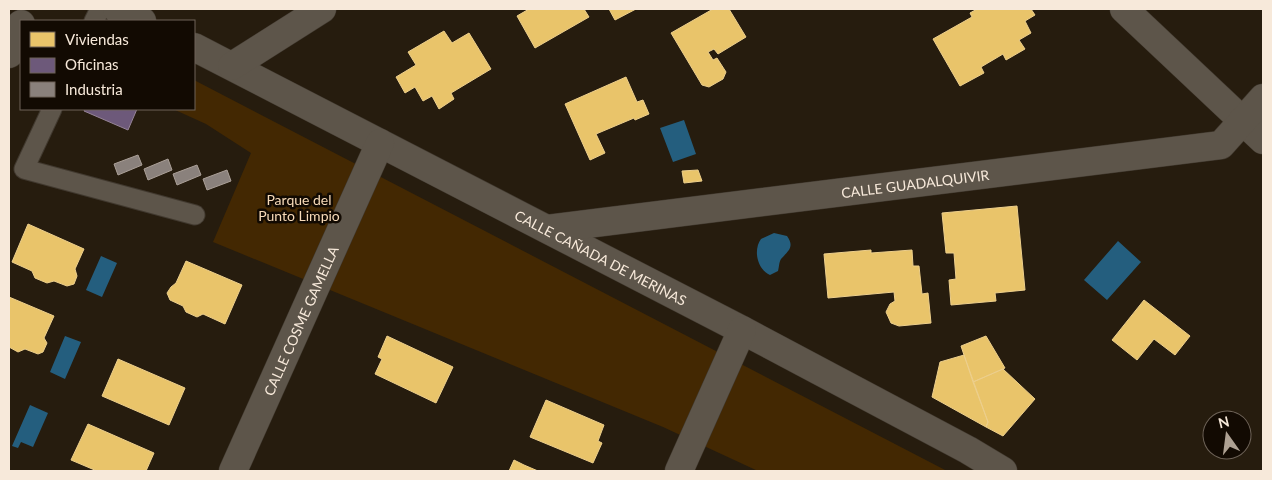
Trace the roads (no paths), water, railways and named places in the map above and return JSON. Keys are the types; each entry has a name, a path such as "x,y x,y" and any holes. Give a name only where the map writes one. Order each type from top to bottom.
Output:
{"street":[{"path":"117,9 140,20"},
{"path":"232,66 322,9"},
{"path":"1124,9 1263,140"},
{"path":"9,54 20,28"},
{"name":"CALLE CAÑADA DE MERINAS","path":"195,48 742,330 968,450 1003,471"},
{"name":"CALLE GUADALQUIVIR","path":"547,229 1221,145 1263,98"},
{"name":"CALLE COSME GAMELLA","path":"233,471 380,143"},
{"path":"679,471 742,330"}],"lane":[{"path":"52,110 24,169 195,215"}],"water":[{"path":"684,120 696,154 673,162 660,128"},
{"path":"774,233 787,236 790,246 780,260 778,271 770,275 759,264 757,248 761,239"},
{"path":"1118,241 1141,262 1107,300 1084,280"},
{"path":"101,256 117,263 102,297 86,290"},
{"path":"65,336 81,342 65,379 50,372"},
{"path":"30,405 48,413 33,447 21,442 18,448 12,446"}],"park label":[{"name":"Parque del Punto Limpio","path":"299,207"}]}
